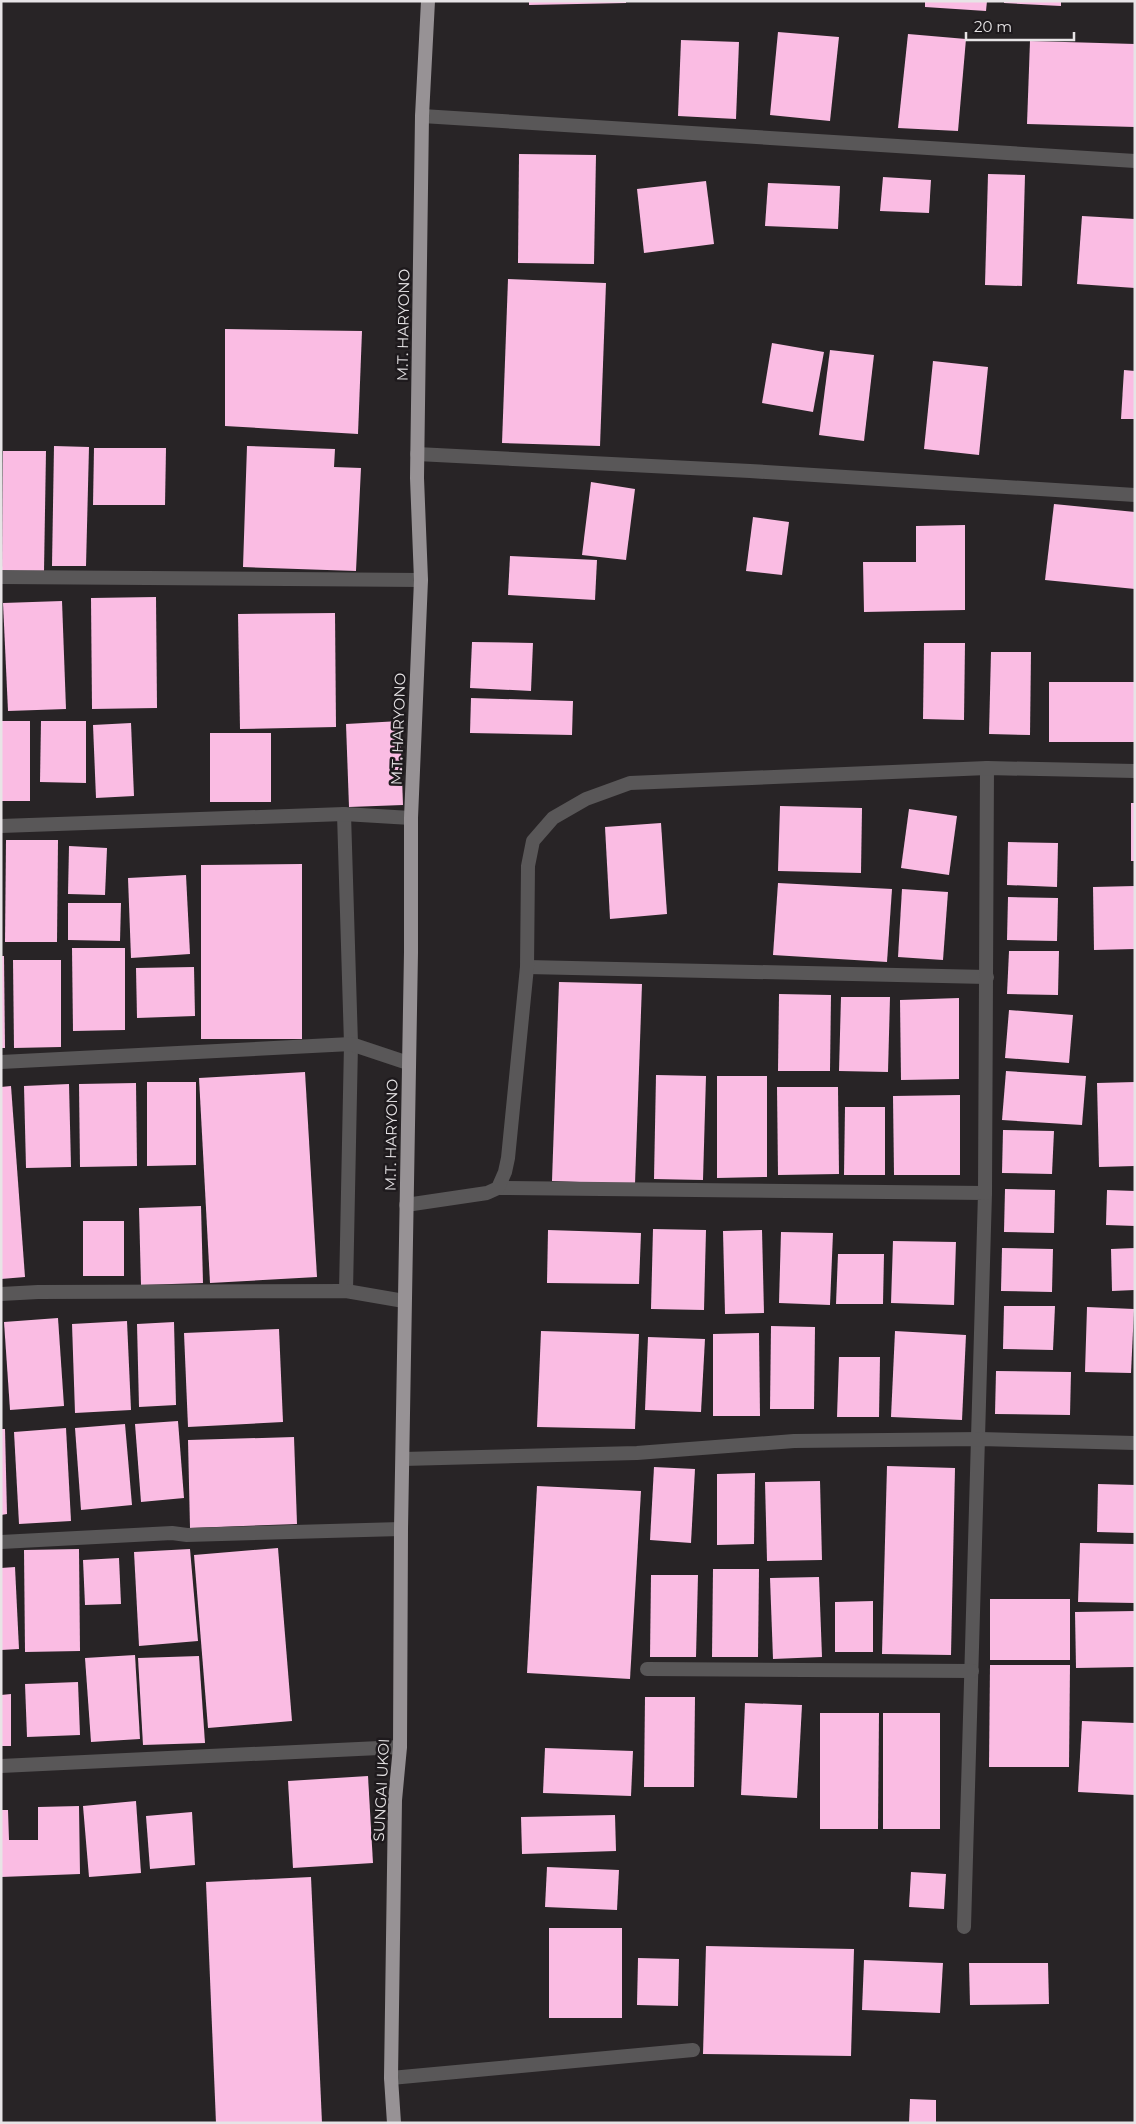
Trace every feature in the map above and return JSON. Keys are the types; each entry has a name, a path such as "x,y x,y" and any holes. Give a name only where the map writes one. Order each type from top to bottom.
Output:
{"highway":[{"name":"M.T. HARYONO","path":"403,1459 411,952 411,818 421,580 417,454 422,116 428,1"},
{"name":"SUNGAI UKOI","path":"394,2123 392,2078 395,1800 400,1747 403,1459"}],"street":[{"path":"422,116 1135,161"},
{"path":"417,454 760,471 1135,495"},
{"path":"1,577 421,580"},
{"path":"964,1927 986,1193 987,768"},
{"path":"498,1188 505,1172 508,1158 527,968 528,866 533,841 553,818 586,799 630,783 987,768 1135,772"},
{"path":"1,826 344,814 411,818"},
{"path":"344,814 351,1044 346,1291"},
{"path":"527,968 987,977"},
{"path":"1,1062 351,1044 408,1063"},
{"path":"406,1205 487,1193 498,1188 986,1193"},
{"path":"1,1294 48,1292 346,1291 404,1301"},
{"path":"403,1459 637,1454 794,1441 980,1440 1135,1443"},
{"path":"1,1542 172,1534 401,1529"},
{"path":"647,1669 972,1671"},
{"path":"1,1766 400,1747"},
{"path":"392,2078 692,2050"}],"building":[{"path":"529,1 626,1 626,3 529,5"},
{"path":"925,1 987,1 986,11 925,7"},
{"path":"1004,1 1061,1 1061,6 1004,3"},
{"path":"778,32 839,37 830,121 770,115"},
{"path":"908,34 966,39 958,131 898,128"},
{"path":"681,40 739,42 736,119 678,116"},
{"path":"1030,41 1135,44 1135,127 1027,124"},
{"path":"519,154 596,155 594,264 518,263"},
{"path":"988,174 1025,175 1022,286 985,285"},
{"path":"883,177 931,180 929,213 880,211"},
{"path":"706,181 714,244 644,253 637,189"},
{"path":"768,183 840,186 838,229 765,226"},
{"path":"1082,216 1135,219 1135,288 1077,284"},
{"path":"508,279 606,283 600,446 502,443"},
{"path":"225,329 362,331 358,434 225,426"},
{"path":"772,343 824,352 813,412 762,403"},
{"path":"830,350 874,355 864,441 819,435"},
{"path":"933,361 988,367 979,455 924,449"},
{"path":"1124,370 1135,371 1135,419 1121,419"},
{"path":"54,446 89,447 86,566 52,566"},
{"path":"247,446 335,449 334,467 361,468 356,571 243,567"},
{"path":"94,448 166,448 165,505 93,505"},
{"path":"3,451 46,451 44,571 2,571"},
{"path":"591,482 635,489 626,560 582,555"},
{"path":"1054,504 1135,512 1135,589 1045,580"},
{"path":"753,517 789,522 782,575 746,571"},
{"path":"965,525 965,610 864,612 863,562 916,562 916,526"},
{"path":"510,556 597,560 595,600 508,595"},
{"path":"156,597 157,708 92,709 91,598"},
{"path":"62,601 66,709 8,711 3,603"},
{"path":"335,613 336,727 240,729 238,614"},
{"path":"472,642 533,643 531,691 470,688"},
{"path":"924,643 965,643 964,720 923,719"},
{"path":"991,652 1031,652 1030,735 989,734"},
{"path":"1049,682 1135,682 1135,742 1049,742"},
{"path":"471,698 573,701 572,735 470,733"},
{"path":"1,721 30,721 30,801 1,801"},
{"path":"41,721 86,721 86,783 40,782"},
{"path":"400,721 403,805 349,807 346,724"},
{"path":"131,723 134,796 96,798 93,725"},
{"path":"210,733 271,733 271,802 210,802"},
{"path":"1131,803 1135,803 1135,861 1131,861"},
{"path":"780,806 862,808 861,873 778,871"},
{"path":"909,809 957,816 949,875 901,868"},
{"path":"661,823 667,914 610,919 605,827"},
{"path":"6,840 58,840 57,942 5,942"},
{"path":"1008,842 1058,843 1057,887 1007,885"},
{"path":"69,846 107,848 105,895 68,894"},
{"path":"302,864 302,1039 201,1039 201,865"},
{"path":"186,875 190,954 131,958 128,878"},
{"path":"778,883 892,889 887,962 773,955"},
{"path":"1135,886 1135,949 1094,950 1093,887"},
{"path":"902,889 948,892 943,960 898,957"},
{"path":"1008,897 1058,898 1057,941 1007,940"},
{"path":"68,903 121,903 120,941 68,940"},
{"path":"72,948 125,948 125,1030 73,1031"},
{"path":"1009,951 1059,951 1058,995 1007,994"},
{"path":"1,956 4,956 5,1048 1,1048"},
{"path":"13,960 61,960 61,1047 14,1048"},
{"path":"194,967 195,1016 137,1018 136,968"},
{"path":"559,982 642,984 635,1184 552,1181"},
{"path":"779,994 831,995 830,1071 778,1071"},
{"path":"841,997 890,997 888,1072 839,1071"},
{"path":"959,998 959,1079 901,1080 900,1000"},
{"path":"1009,1010 1073,1015 1069,1063 1005,1058"},
{"path":"1006,1071 1086,1076 1082,1125 1002,1120"},
{"path":"305,1072 317,1277 210,1283 199,1078"},
{"path":"656,1075 706,1076 703,1180 654,1179"},
{"path":"717,1076 767,1076 767,1177 717,1178"},
{"path":"147,1082 196,1082 196,1165 147,1166"},
{"path":"1135,1082 1135,1166 1099,1167 1097,1083"},
{"path":"136,1083 137,1166 80,1167 79,1084"},
{"path":"69,1084 71,1167 26,1168 24,1086"},
{"path":"11,1086 25,1277 1,1279 1,1087"},
{"path":"777,1087 838,1087 839,1174 778,1175"},
{"path":"960,1095 960,1175 894,1175 893,1096"},
{"path":"845,1107 885,1107 885,1175 844,1175"},
{"path":"1003,1130 1054,1131 1052,1174 1002,1173"},
{"path":"1005,1189 1055,1190 1054,1233 1004,1232"},
{"path":"1107,1190 1135,1191 1135,1226 1106,1225"},
{"path":"201,1206 203,1283 141,1285 139,1208"},
{"path":"83,1221 124,1221 124,1276 83,1276"},
{"path":"653,1229 706,1230 704,1310 651,1309"},
{"path":"548,1230 641,1233 639,1284 547,1283"},
{"path":"762,1230 764,1313 725,1314 723,1231"},
{"path":"781,1232 833,1233 830,1305 779,1303"},
{"path":"893,1241 956,1242 954,1305 891,1303"},
{"path":"1002,1248 1053,1249 1052,1292 1001,1291"},
{"path":"1135,1248 1135,1290 1112,1291 1111,1249"},
{"path":"838,1254 884,1254 883,1304 836,1304"},
{"path":"1004,1306 1055,1306 1053,1350 1003,1349"},
{"path":"1087,1307 1134,1309 1131,1373 1085,1372"},
{"path":"58,1318 64,1406 10,1410 4,1322"},
{"path":"127,1321 131,1410 75,1413 72,1324"},
{"path":"174,1322 176,1405 139,1407 137,1324"},
{"path":"771,1326 815,1327 814,1409 770,1409"},
{"path":"279,1329 283,1422 188,1427 184,1333"},
{"path":"541,1331 639,1334 635,1429 537,1427"},
{"path":"895,1331 966,1335 962,1420 891,1417"},
{"path":"759,1333 760,1416 713,1416 713,1334"},
{"path":"648,1337 705,1339 701,1412 645,1410"},
{"path":"839,1357 880,1357 879,1417 837,1417"},
{"path":"996,1371 1071,1372 1070,1415 995,1414"},
{"path":"178,1421 184,1498 141,1502 135,1424"},
{"path":"125,1424 132,1505 81,1510 75,1428"},
{"path":"66,1428 71,1521 19,1524 14,1432"},
{"path":"1,1429 5,1429 7,1514 1,1515"},
{"path":"294,1437 297,1524 190,1528 188,1440"},
{"path":"887,1466 955,1468 951,1655 882,1654"},
{"path":"654,1467 695,1469 691,1543 650,1540"},
{"path":"755,1473 754,1544 717,1545 717,1474"},
{"path":"820,1481 822,1560 767,1561 765,1482"},
{"path":"1098,1484 1135,1485 1135,1533 1097,1532"},
{"path":"537,1486 641,1491 630,1679 527,1673"},
{"path":"1080,1543 1135,1544 1135,1603 1078,1602"},
{"path":"278,1548 292,1721 208,1728 194,1555"},
{"path":"79,1549 80,1651 25,1652 24,1550"},
{"path":"190,1549 198,1641 139,1646 134,1552"},
{"path":"119,1558 121,1604 85,1605 83,1560"},
{"path":"15,1567 19,1649 1,1650 1,1568"},
{"path":"713,1569 759,1569 758,1657 712,1657"},
{"path":"651,1575 698,1575 696,1657 650,1657"},
{"path":"819,1577 822,1657 773,1659 770,1578"},
{"path":"990,1599 1070,1599 1070,1660 990,1660"},
{"path":"873,1601 873,1652 835,1652 835,1602"},
{"path":"1135,1611 1135,1667 1076,1668 1075,1612"},
{"path":"135,1655 140,1739 91,1742 85,1658"},
{"path":"199,1656 205,1743 143,1745 138,1658"},
{"path":"990,1665 1070,1665 1069,1767 989,1767"},
{"path":"78,1682 80,1735 27,1737 25,1684"},
{"path":"11,1694 11,1746 1,1746 1,1695"},
{"path":"645,1697 695,1697 694,1787 644,1787"},
{"path":"745,1703 802,1705 797,1798 741,1795"},
{"path":"820,1713 879,1713 878,1829 820,1829"},
{"path":"883,1713 940,1713 940,1829 883,1829"},
{"path":"1082,1721 1135,1723 1135,1795 1078,1792"},
{"path":"545,1748 633,1751 631,1796 543,1793"},
{"path":"368,1776 373,1863 293,1868 288,1781"},
{"path":"136,1801 141,1873 89,1877 83,1806"},
{"path":"79,1806 80,1874 1,1877 1,1810 8,1810 9,1840 38,1840 38,1807"},
{"path":"192,1812 195,1865 150,1869 146,1816"},
{"path":"615,1815 616,1851 522,1854 521,1817"},
{"path":"547,1867 619,1870 617,1910 545,1907"},
{"path":"911,1872 946,1874 944,1909 909,1907"},
{"path":"311,1877 322,2123 216,2123 206,1882"},
{"path":"549,1928 622,1928 622,2018 549,2018"},
{"path":"706,1946 854,1949 851,2056 703,2054"},
{"path":"638,1958 679,1959 678,2006 637,2005"},
{"path":"864,1960 943,1963 940,2013 862,2010"},
{"path":"969,1963 1048,1963 1049,2004 970,2005"},
{"path":"910,2099 936,2100 936,2123 909,2123"}]}
